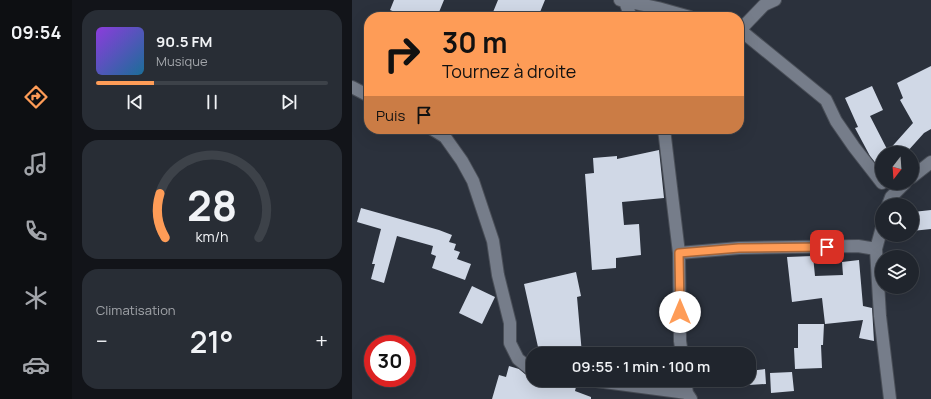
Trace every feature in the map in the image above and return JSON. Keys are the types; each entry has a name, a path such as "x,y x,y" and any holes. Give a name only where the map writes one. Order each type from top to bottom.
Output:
{"street":[{"path":"744,25 764,5 775,0"},
{"path":"622,1 628,12"},
{"path":"622,1 672,12"},
{"path":"744,34 826,100 836,121 875,174"},
{"path":"352,87 364,93"},
{"path":"440,134 445,137 462,161 473,181 493,241 498,275 510,323 510,343 518,359 526,366"},
{"path":"665,134 679,253 681,347"},
{"path":"919,171 931,162"},
{"path":"892,198 899,190"},
{"path":"878,242 876,249 880,316 890,399"},
{"path":"679,253 739,248 858,246 876,249"},
{"path":"633,387 689,396"}],"building":[{"path":"394,0 444,0 439,12 395,12 390,10"},
{"path":"498,0 545,0 540,12 493,12"},
{"path":"931,66 931,129 924,133 912,146 892,146 913,123 900,100 903,98 897,83"},
{"path":"872,86 883,110 870,116 885,146 875,146 875,162 855,128 858,127 845,98"},
{"path":"659,150 664,198 622,202 624,225 639,224 641,255 616,258 616,268 592,270 585,174 594,173 593,158 617,156 617,159"},
{"path":"361,208 452,235 449,242 456,244 454,250 460,252 457,259 471,264 465,280 432,268 436,256 431,254 433,246 397,236 384,283 371,279 375,264 372,264 381,229 357,222"},
{"path":"931,210 931,229 919,230 919,211"},
{"path":"813,256 815,276 843,275 842,262 859,260 863,306 872,308 874,341 859,338 863,320 825,324 822,298 792,302 787,257"},
{"path":"576,272 581,296 577,297 581,347 538,347 524,284"},
{"path":"472,286 495,297 482,324 459,313"},
{"path":"798,324 824,324 823,345 821,345 822,368 795,369 794,348 798,348"},
{"path":"509,366 519,369 526,374 526,387 576,387 575,391 591,397 591,399 492,399 499,375 506,377"},
{"path":"765,369 766,384 756,385 756,370"},
{"path":"792,372 794,391 771,393 770,373"}],"route":[{"path":"680,312 679,253 739,248 827,247"}]}
